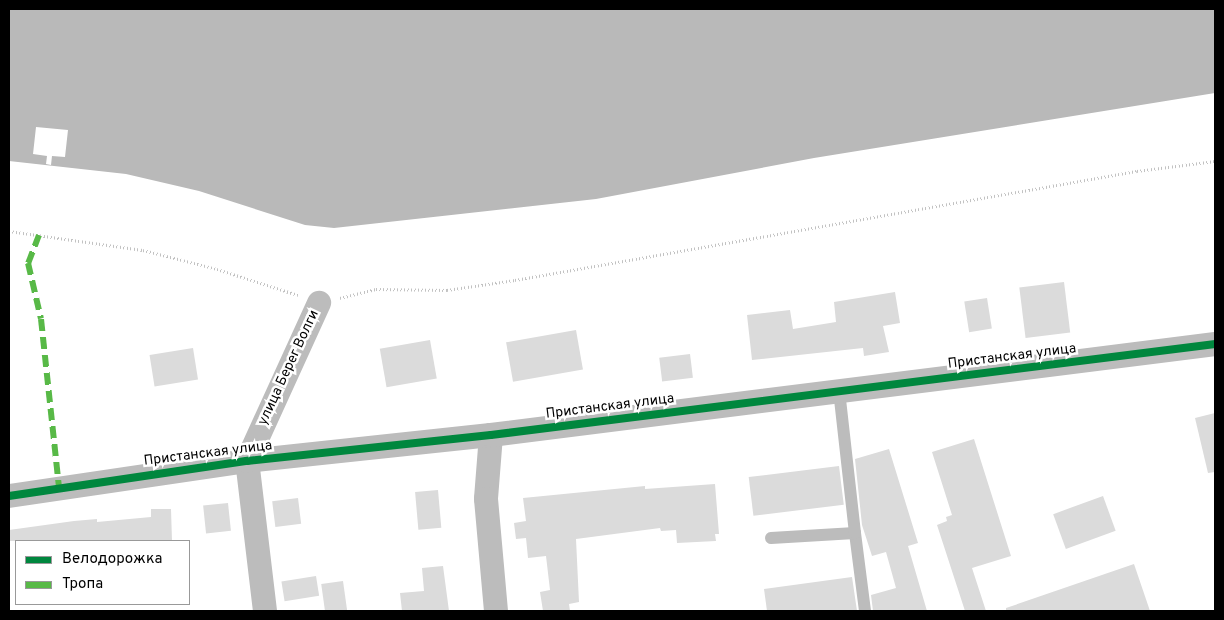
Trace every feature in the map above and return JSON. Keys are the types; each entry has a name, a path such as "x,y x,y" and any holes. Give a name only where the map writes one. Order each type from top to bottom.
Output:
{"street":[{"name":"улица Берег Волги","path":"247,461 319,303"},
{"name":"Пристанская улица","path":"9,496 247,461 490,435 1215,344"},
{"path":"490,435 486,499 496,611"},
{"path":"247,461 265,611"}],"lane":[{"path":"839,391 866,611"},
{"path":"771,538 855,533"}],"path":[{"path":"9,231 143,250 269,284 319,303 376,290 447,290 515,280 1098,178 1215,161"}],"shaded area":[{"path":"9,9 1215,9 1215,93 814,158 596,199 334,228 305,225 199,191 126,174 9,161"}],"pier":[{"path":"36,127 68,130 65,157 52,156 51,165 46,164 47,156 33,154"}],"building":[{"path":"1064,282 1070,333 1026,338 1019,287"},
{"path":"895,292 900,323 883,326 889,352 864,356 863,348 752,360 747,315 790,310 793,329 836,322 834,302"},
{"path":"987,298 992,329 969,332 964,302"},
{"path":"576,330 583,369 513,382 506,342"},
{"path":"430,340 437,378 387,387 380,349"},
{"path":"193,348 198,380 155,386 150,355"},
{"path":"690,354 693,378 662,382 659,358"},
{"path":"1215,413 1215,472 1208,473 1195,418"},
{"path":"974,439 1011,556 972,568 986,611 965,611 937,525 947,521 946,517 952,515 932,452"},
{"path":"889,449 918,543 908,546 927,611 873,611 871,595 896,588 886,552 872,556 862,525 855,459"},
{"path":"839,466 844,505 753,516 749,477"},
{"path":"715,484 719,534 715,534 716,541 677,543 676,530 661,531 660,528 576,539 579,602 569,604 570,611 543,611 540,592 550,590 546,556 528,558 526,538 516,539 514,523 526,521 523,498 645,486 645,489"},
{"path":"438,490 441,528 418,530 415,492"},
{"path":"1103,496 1116,531 1066,549 1053,514"},
{"path":"298,498 301,524 275,527 272,501"},
{"path":"228,503 231,531 206,533 203,506"},
{"path":"151,509 171,509 172,540 9,541 9,530 74,521 97,519 97,522 151,517"},
{"path":"1134,564 1150,611 1006,611 1006,608"},
{"path":"443,566 449,611 402,611 400,593 424,591 422,568"},
{"path":"316,576 319,596 285,601 281,581"},
{"path":"852,577 857,611 767,611 764,589"},
{"path":"343,581 347,611 325,611 321,584"}],"marked path":[{"path":"39,235 28,263 41,319 59,487"}],"cycle path":[{"path":"9,496 247,461 491,435 1215,344"}]}
